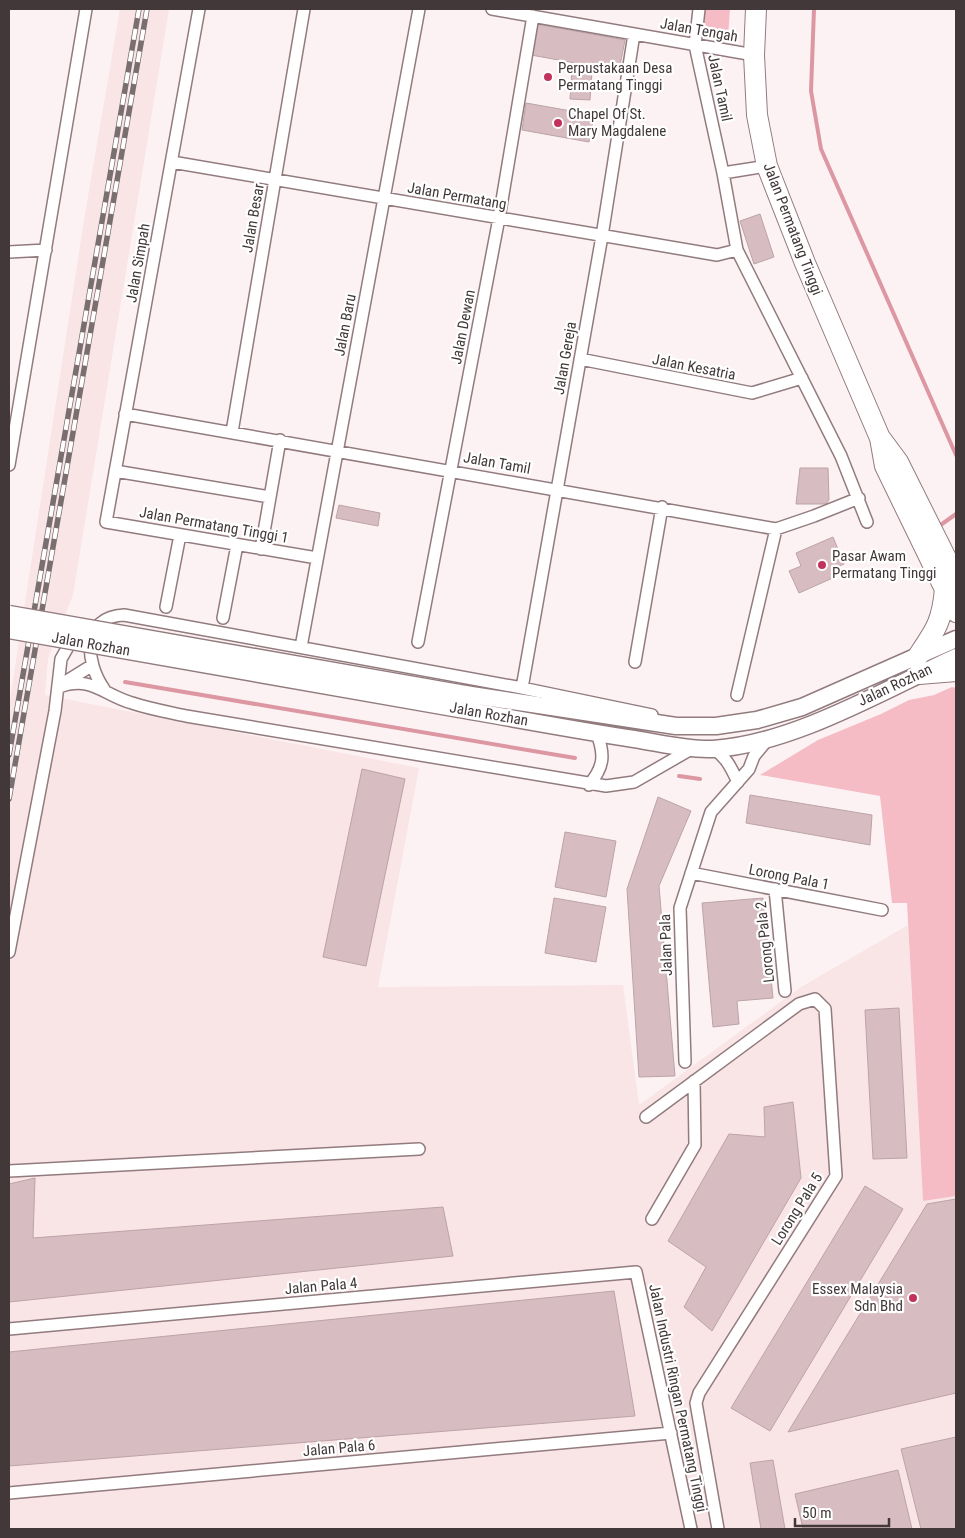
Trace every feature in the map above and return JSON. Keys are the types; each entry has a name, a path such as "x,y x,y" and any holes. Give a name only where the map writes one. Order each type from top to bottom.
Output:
{"highway":[{"name":"Jalan Permatang Tinggi","path":"756,9 754,55 757,115 767,166 794,235 880,438 885,466 950,583 956,612"},
{"path":"950,583 942,615 917,666 956,671"}],"main road":[{"name":"Jalan Rozhan","path":"9,614 462,701 597,734 693,748 714,748 768,739 804,728 917,666 956,639"},
{"name":"Jalan Rozhan","path":"9,630 462,701 676,726 716,726 764,718 802,707 917,666 956,657"}],"street":[{"path":"9,465 86,9"},
{"name":"Jalan Simpah","path":"106,522 199,9"},
{"name":"Jalan Besar","path":"232,432 304,9"},
{"name":"Jalan Baru","path":"300,647 419,9"},
{"name":"Jalan Tengah","path":"492,9 754,55"},
{"name":"Jalan Tamil","path":"699,9 695,45 723,173 737,250 841,456 868,522"},
{"name":"Jalan Dewan","path":"418,642 452,470 533,16"},
{"name":"Jalan Gereja","path":"522,688 602,236 634,34"},
{"name":"Jalan Permatang","path":"172,162 717,255 737,250"},
{"path":"723,173 767,166"},
{"path":"9,252 46,250"},
{"name":"Jalan Kesatria","path":"580,359 752,393 802,378"},
{"name":"Jalan Tamil","path":"126,414 557,488 776,528 814,516 859,498"},
{"path":"262,549 280,440"},
{"path":"115,471 270,497"},
{"path":"635,662 662,507"},
{"name":"Jalan Permatang Tinggi 1","path":"106,522 317,558"},
{"path":"737,695 776,528"},
{"path":"166,606 180,535"},
{"path":"223,618 237,544"},
{"path":"104,688 92,666 90,653 95,631 103,620 113,616 124,615 522,688 716,726"},
{"path":"9,952 63,653 69,644 95,631"},
{"path":"58,687 74,675 92,666"},
{"path":"58,687 79,683 104,688 132,703 186,716 351,742 589,784 619,786 634,782 693,748"},
{"path":"589,784 602,767 604,758 597,734"},
{"name":"Jalan Pala","path":"685,1062 680,908 711,812 749,769 754,756 768,739"},
{"path":"714,748 730,764 738,782"},
{"name":"Lorong Pala 1","path":"691,874 882,910"},
{"name":"Lorong Pala 2","path":"775,890 784,991"},
{"name":"Lorong Pala 5","path":"646,1117 799,1004 815,999 825,1010 836,1176 699,1393 696,1403 718,1529"},
{"path":"652,1220 695,1145 694,1081"},
{"path":"9,1171 419,1149"},
{"name":"Jalan Pala 4","path":"9,1329 636,1272"},
{"name":"Jalan Industri Ringan Permatang Tinggi","path":"636,1272 691,1529"},
{"name":"Jalan Pala 6","path":"9,1493 671,1434"}],"shaded area":[{"path":"120,9 169,9 73,595 48,659 45,695 419,768 378,987 623,985 639,1105 801,987 908,925 923,1201 956,1196 956,1529 9,1529 9,706 85,214"},
{"path":"705,9 730,9 728,38 703,34"},
{"path":"952,687 956,688 956,1196 923,1201 907,903 892,903 880,796 760,775 818,740 881,714 909,700 934,695"}],"building":[{"path":"536,24 625,40 619,71 531,55"},
{"path":"572,70 592,71 590,100 570,99"},
{"name":"Chapel Of St. Mary Magdalene","path":"526,103 594,115 589,142 522,130"},
{"path":"760,214 774,257 754,264 740,221"},
{"path":"800,468 828,468 829,500 826,504 796,504"},
{"path":"339,505 380,513 378,526 336,518"},
{"name":"Pasar Awam Permatang Tinggi","path":"833,537 844,564 832,569 835,577 799,593 789,571 801,566 796,553"},
{"path":"362,769 405,779 366,966 323,957"},
{"path":"750,795 872,815 870,845 746,823"},
{"path":"658,797 691,811 659,886 675,1076 639,1077 627,889"},
{"path":"565,832 616,841 606,897 555,887"},
{"path":"554,898 606,907 596,962 545,953"},
{"path":"763,898 773,998 737,1001 739,1024 713,1027 702,903"},
{"path":"899,1008 907,1158 873,1159 865,1010"},
{"path":"793,1102 801,1178 712,1331 684,1307 706,1267 668,1241 729,1134 765,1137 764,1107"},
{"path":"35,1178 33,1238 443,1207 453,1256 9,1302 9,1184"},
{"path":"865,1186 903,1209 770,1431 731,1408"},
{"name":"Essex Malaysia Sdn Bhd","path":"956,1199 956,1393 788,1432 927,1204"},
{"path":"614,1291 635,1416 9,1466 9,1352"},
{"path":"956,1437 956,1529 921,1529 901,1449"},
{"path":"773,1460 785,1529 761,1529 750,1463"},
{"path":"898,1470 912,1529 803,1529 795,1494"}],"waterway":[{"path":"814,9 811,91 821,149 956,455"},
{"path":"942,524 956,514"},
{"path":"125,682 575,758"},
{"path":"679,776 700,779"}],"railway":[{"path":"9,755 139,9"},
{"path":"9,799 147,9"}],"place":[{"name":"Perpustakaan Desa Permatang Tinggi","path":"548,77"},
{"name":"Chapel Of St. Mary Magdalene","path":"558,123"},
{"name":"Pasar Awam Permatang Tinggi","path":"822,565"},
{"name":"Essex Malaysia Sdn Bhd","path":"913,1298"}]}
